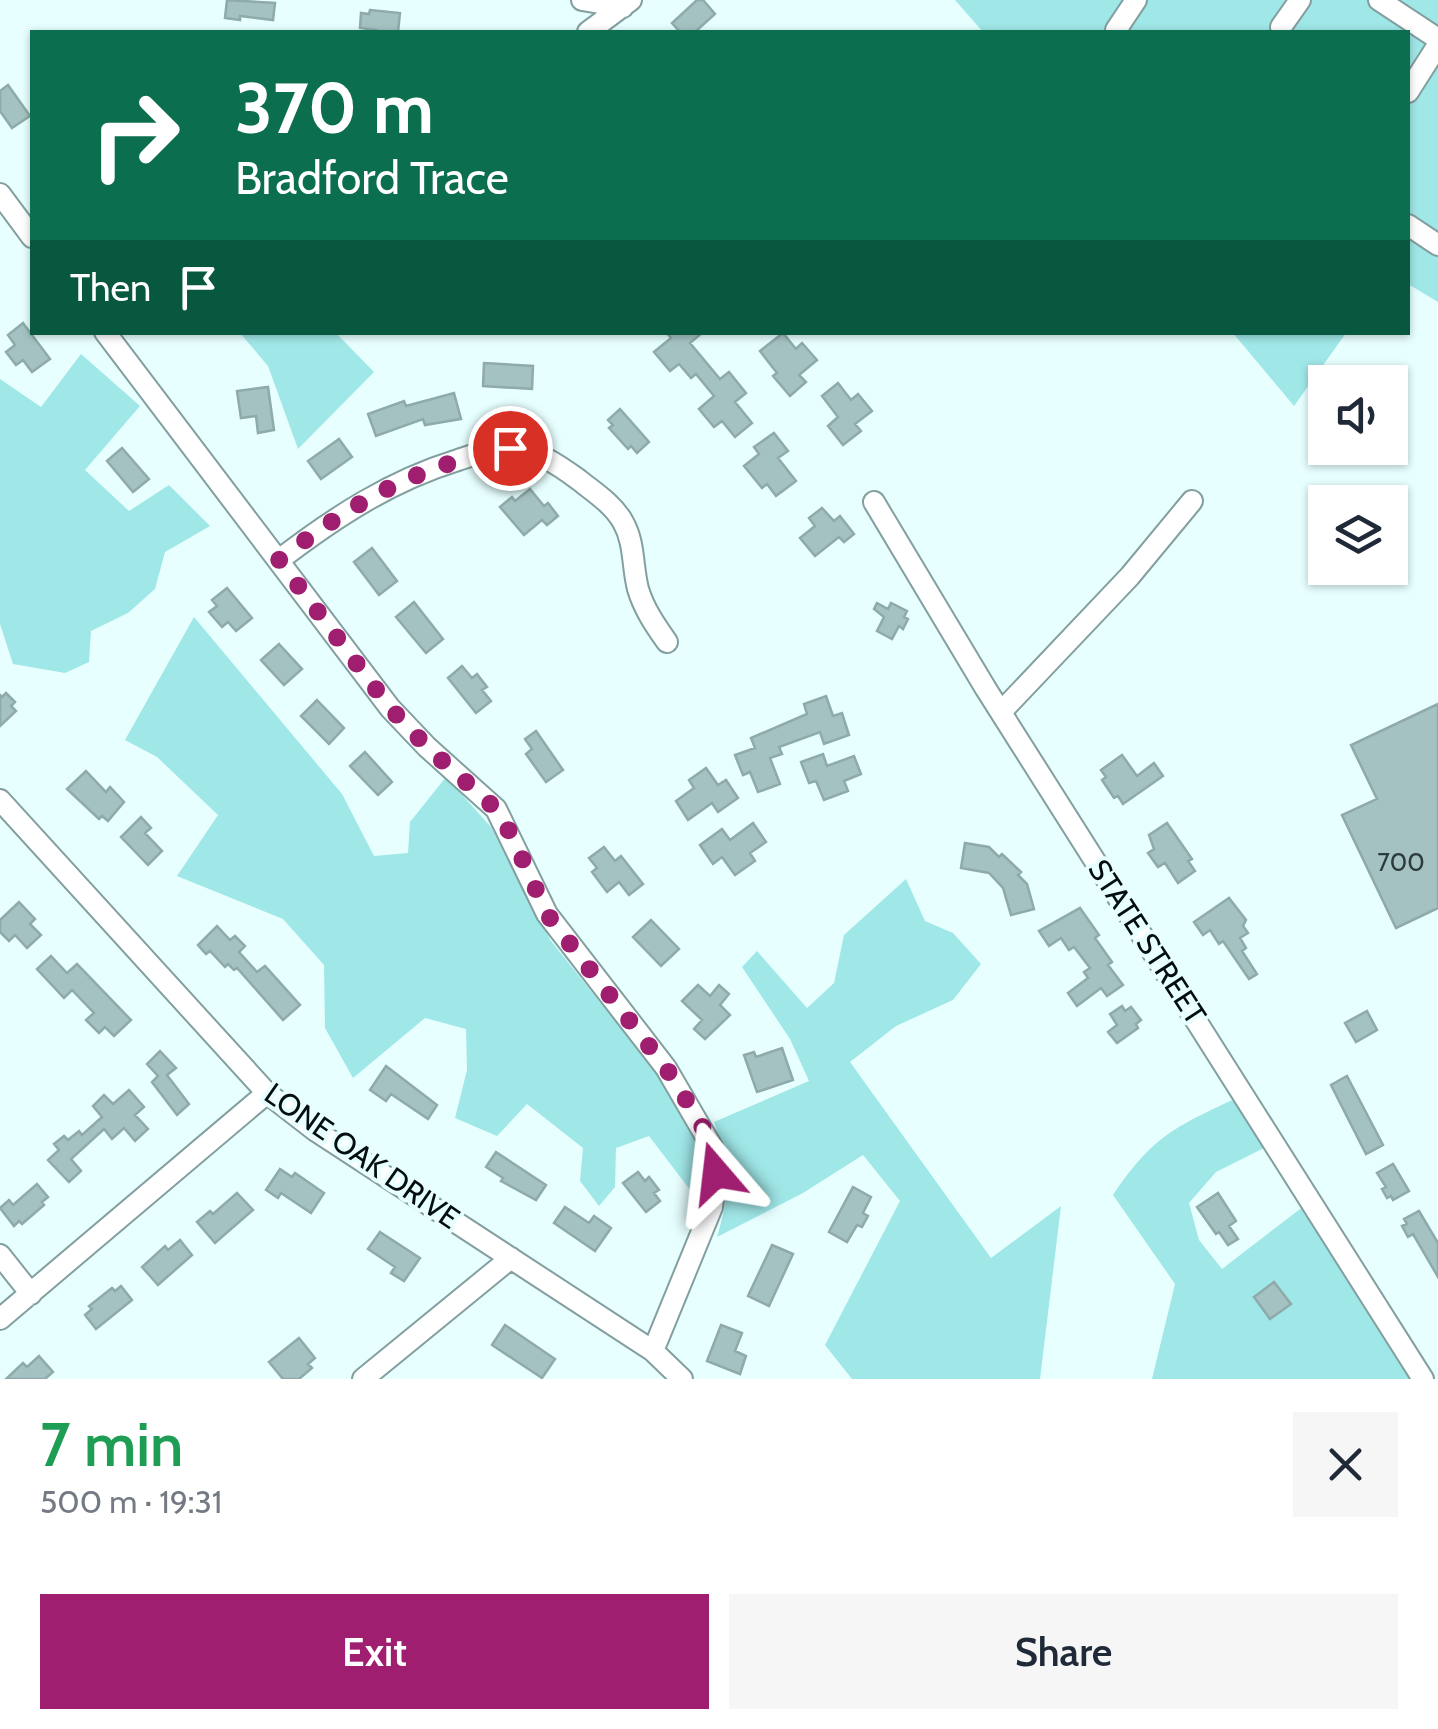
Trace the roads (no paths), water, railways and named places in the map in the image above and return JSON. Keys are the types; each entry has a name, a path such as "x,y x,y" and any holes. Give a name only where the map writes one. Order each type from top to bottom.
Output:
{"street":[{"path":"582,0 627,4"},
{"path":"1116,30 1136,0"},
{"path":"1281,27 1300,0"},
{"path":"1380,0 1438,42 1410,89"},
{"path":"591,30 627,4"},
{"path":"0,194 30,234"},
{"path":"1410,226 1438,245"},
{"path":"107,335 390,708 496,809 547,914 666,1068 712,1147 716,1173 712,1207 653,1350"},
{"path":"279,560 344,512 395,483 472,456 510,448 538,455 568,472 606,501 622,520 631,541 637,586 646,611 667,642"},
{"path":"1000,712 1130,576 1192,501"},
{"name":"STATE STREET","path":"874,502 1000,712 1424,1379"},
{"name":"LONE OAK DRIVE","path":"0,800 266,1093 316,1131 653,1350 682,1379"},
{"path":"0,1320 266,1093"},
{"path":"0,1256 32,1294"},
{"path":"363,1379 510,1258"}]}
